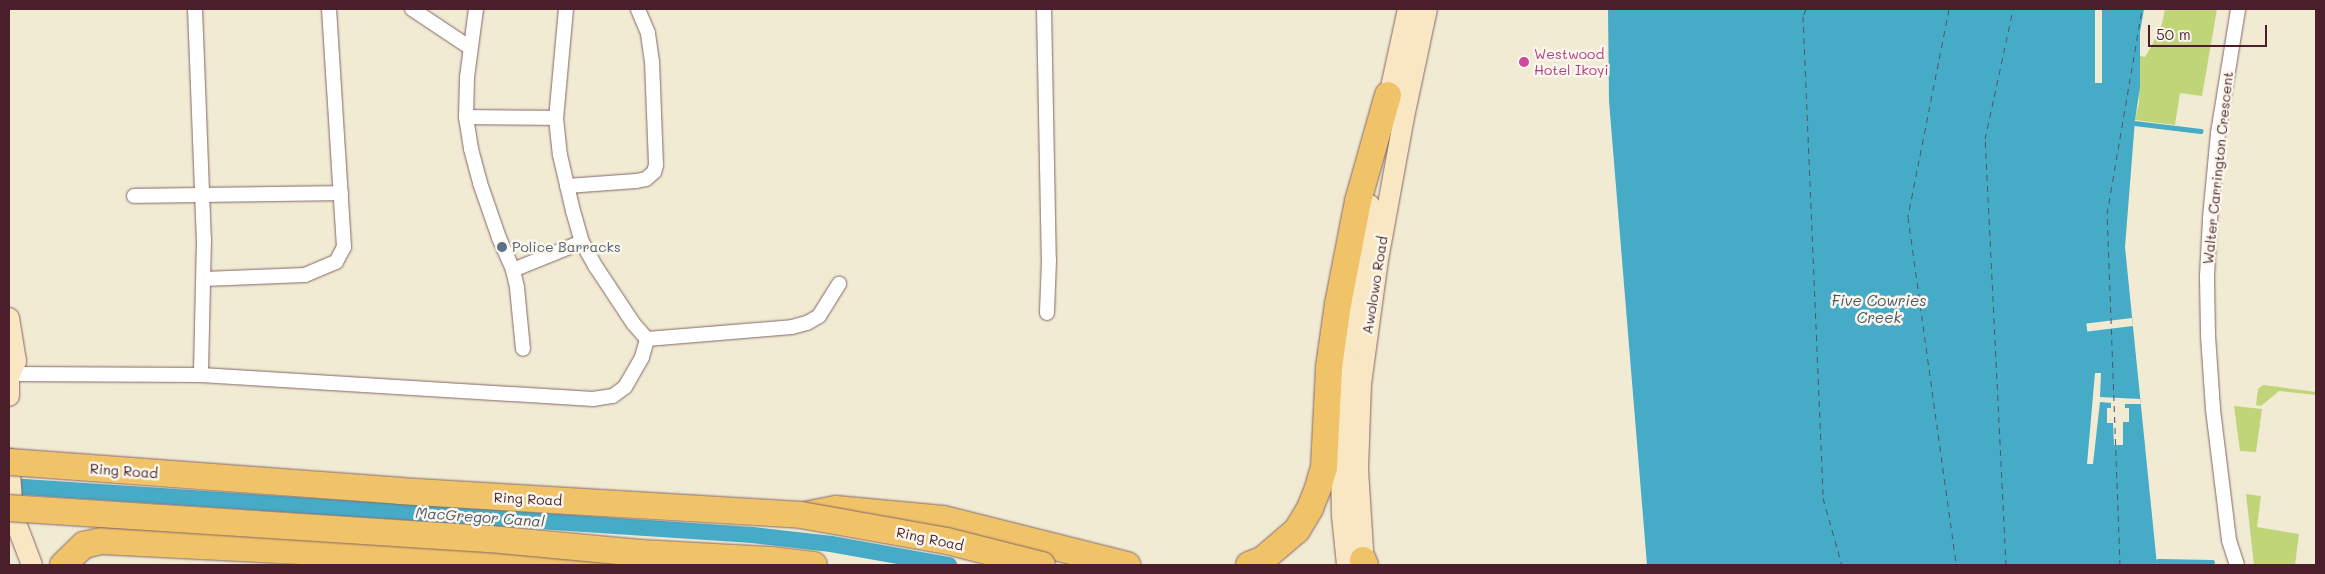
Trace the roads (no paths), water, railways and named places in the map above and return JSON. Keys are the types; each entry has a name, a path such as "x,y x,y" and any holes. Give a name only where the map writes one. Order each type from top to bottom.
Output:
{"highway":[{"path":"1249,565 1262,560 1297,530 1310,508 1318,488 1324,467 1329,367 1338,304 1358,202 1388,95"},
{"name":"Ring Road","path":"9,461 390,490 800,515 947,541 1042,565"},
{"path":"800,515 836,509 944,519 1127,565"},
{"path":"11,512 490,539 640,553 771,560 814,565"},
{"path":"63,565 90,542 163,543 538,563 584,561 640,553"}],"main road":[{"name":"Awolowo Road","path":"1360,564 1342,515 1341,470 1345,356 1388,95 1408,9"},
{"name":"Awolowo Road","path":"1360,564 1358,469 1361,384 1368,326 1404,117 1426,9"},
{"path":"9,318 16,362 9,374 9,396"},
{"path":"9,461 11,512 32,565"}],"street":[{"path":"195,9 204,279 201,375"},
{"path":"204,279 305,275 336,262 344,247 330,9"},
{"path":"412,9 469,47"},
{"path":"476,9 469,47 466,117 471,149 480,183 499,238 513,270 517,288 522,349"},
{"path":"566,9 556,118 567,186 582,242 633,324 647,339"},
{"path":"567,186 636,181 646,179 654,172 656,165 652,62 648,33 638,9"},
{"path":"1044,9 1049,260 1047,313"},
{"name":"Walter Carrington Crescent","path":"2237,565 2229,540 2213,409 2208,335 2207,276 2218,133 2238,9"},
{"path":"466,117 556,118"},
{"path":"134,196 201,197 341,193"},
{"path":"513,270 582,242"},
{"path":"647,339 771,330 800,325 819,316 839,284"},
{"path":"9,374 201,375 593,399 613,396 625,386 642,357 647,339"}],"water":[{"name":"Five Cowries Creek","path":"1608,9 2144,9 2140,32 2140,87 2135,120 2125,247 2157,565 1647,565 1609,101"}],"waterway":[{"path":"2134,123 2201,131"},
{"name":"MacGregor Canal","path":"9,486 752,535 831,544 949,565"},
{"path":"2158,561 2212,562"}],"place":[{"name":"Westwood Hotel Ikoyi","path":"1524,62"},
{"name":"Police Barracks","path":"502,247"}]}
